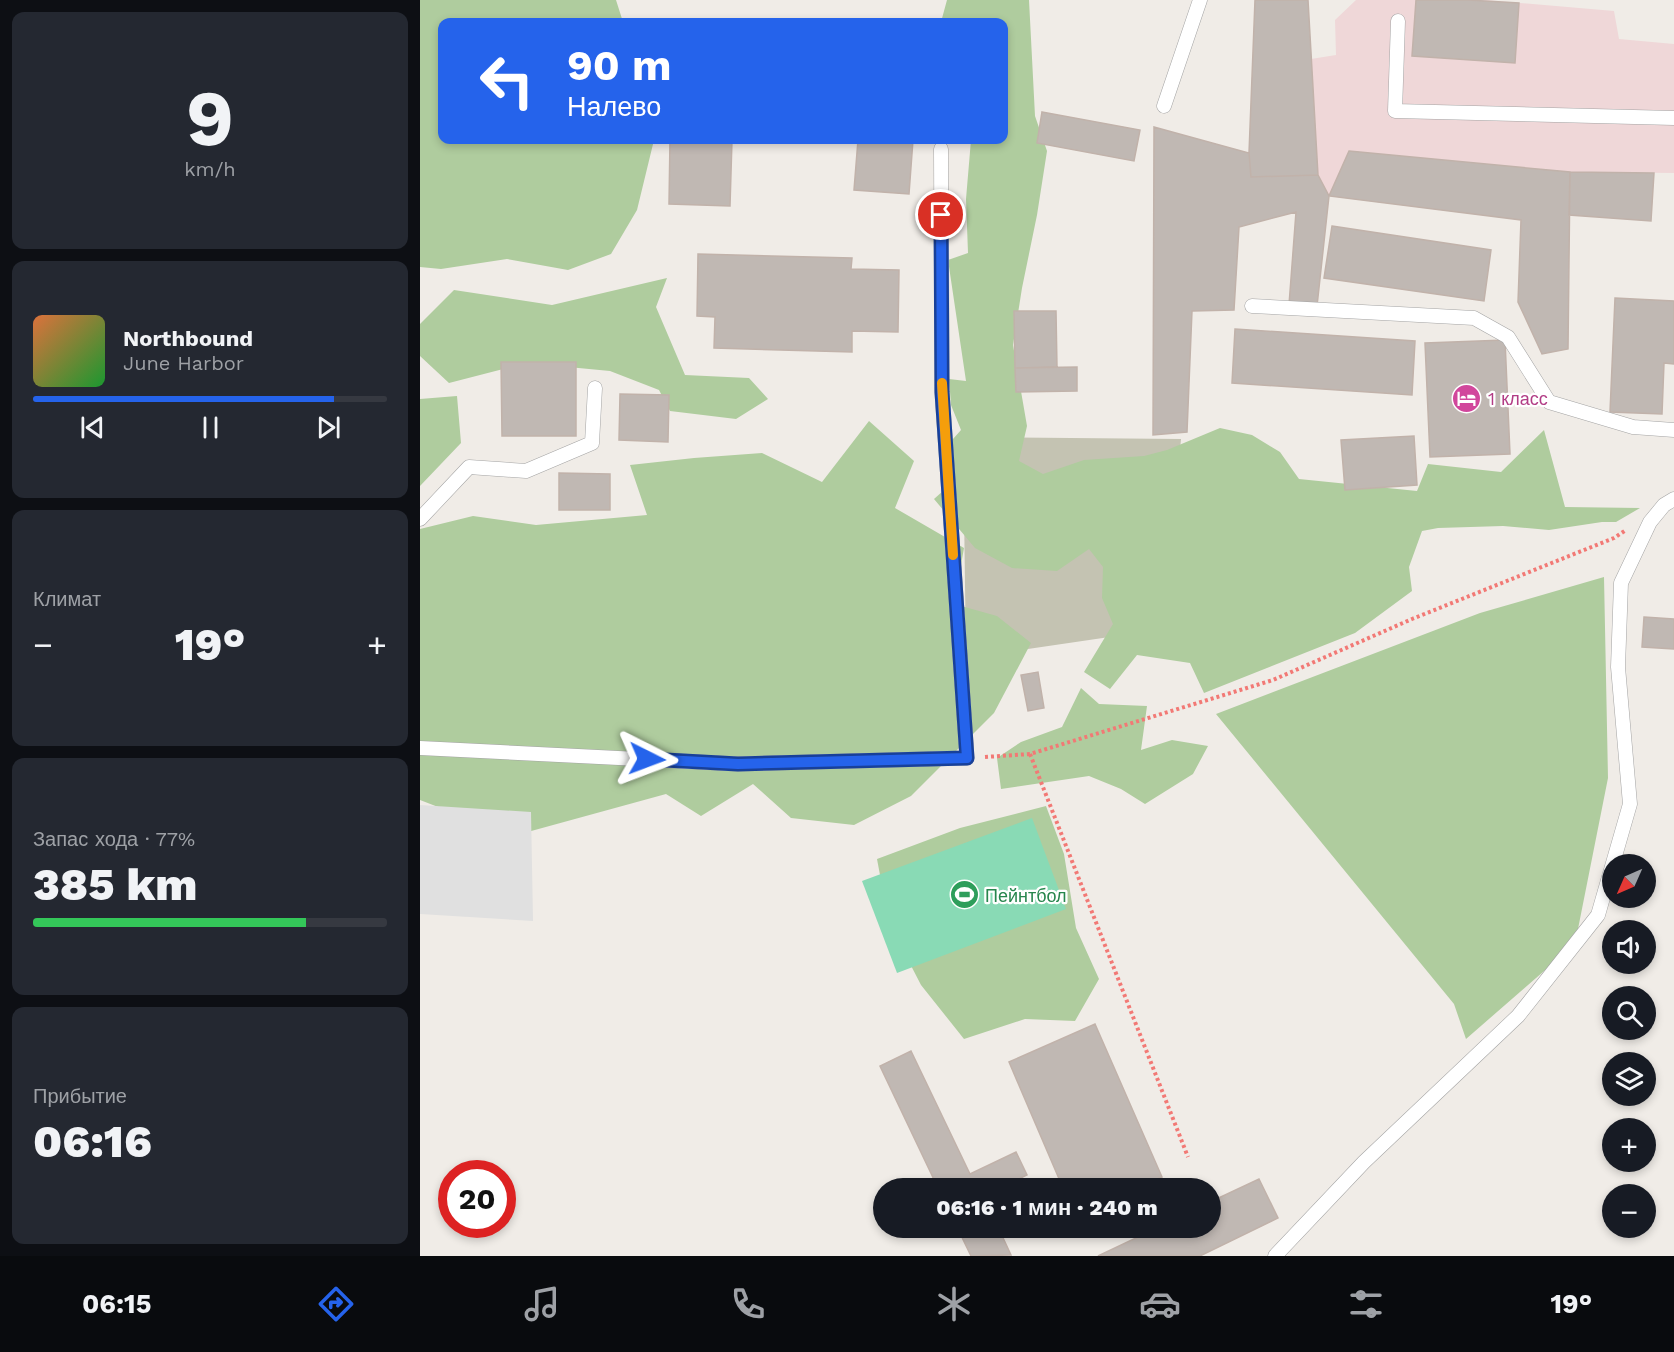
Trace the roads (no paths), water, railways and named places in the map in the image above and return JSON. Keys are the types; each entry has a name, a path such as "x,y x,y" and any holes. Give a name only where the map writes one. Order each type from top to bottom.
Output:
{"lane":[{"path":"1164,106 1200,0"},
{"path":"1398,21 1395,111 1674,118"},
{"path":"420,748 738,764 967,758 942,392 941,149"},
{"path":"1252,306 1474,318 1508,337 1549,402 1633,427 1674,430"},
{"path":"420,519 469,467 526,471 592,443 595,388"},
{"path":"1275,1256 1364,1162 1518,1016 1598,915 1630,804 1618,667 1621,583 1650,522 1664,505 1674,499"}],"place":[{"name":"1 класс","path":"1467,398"},
{"name":"Пейнтбол","path":"964,895"}]}
